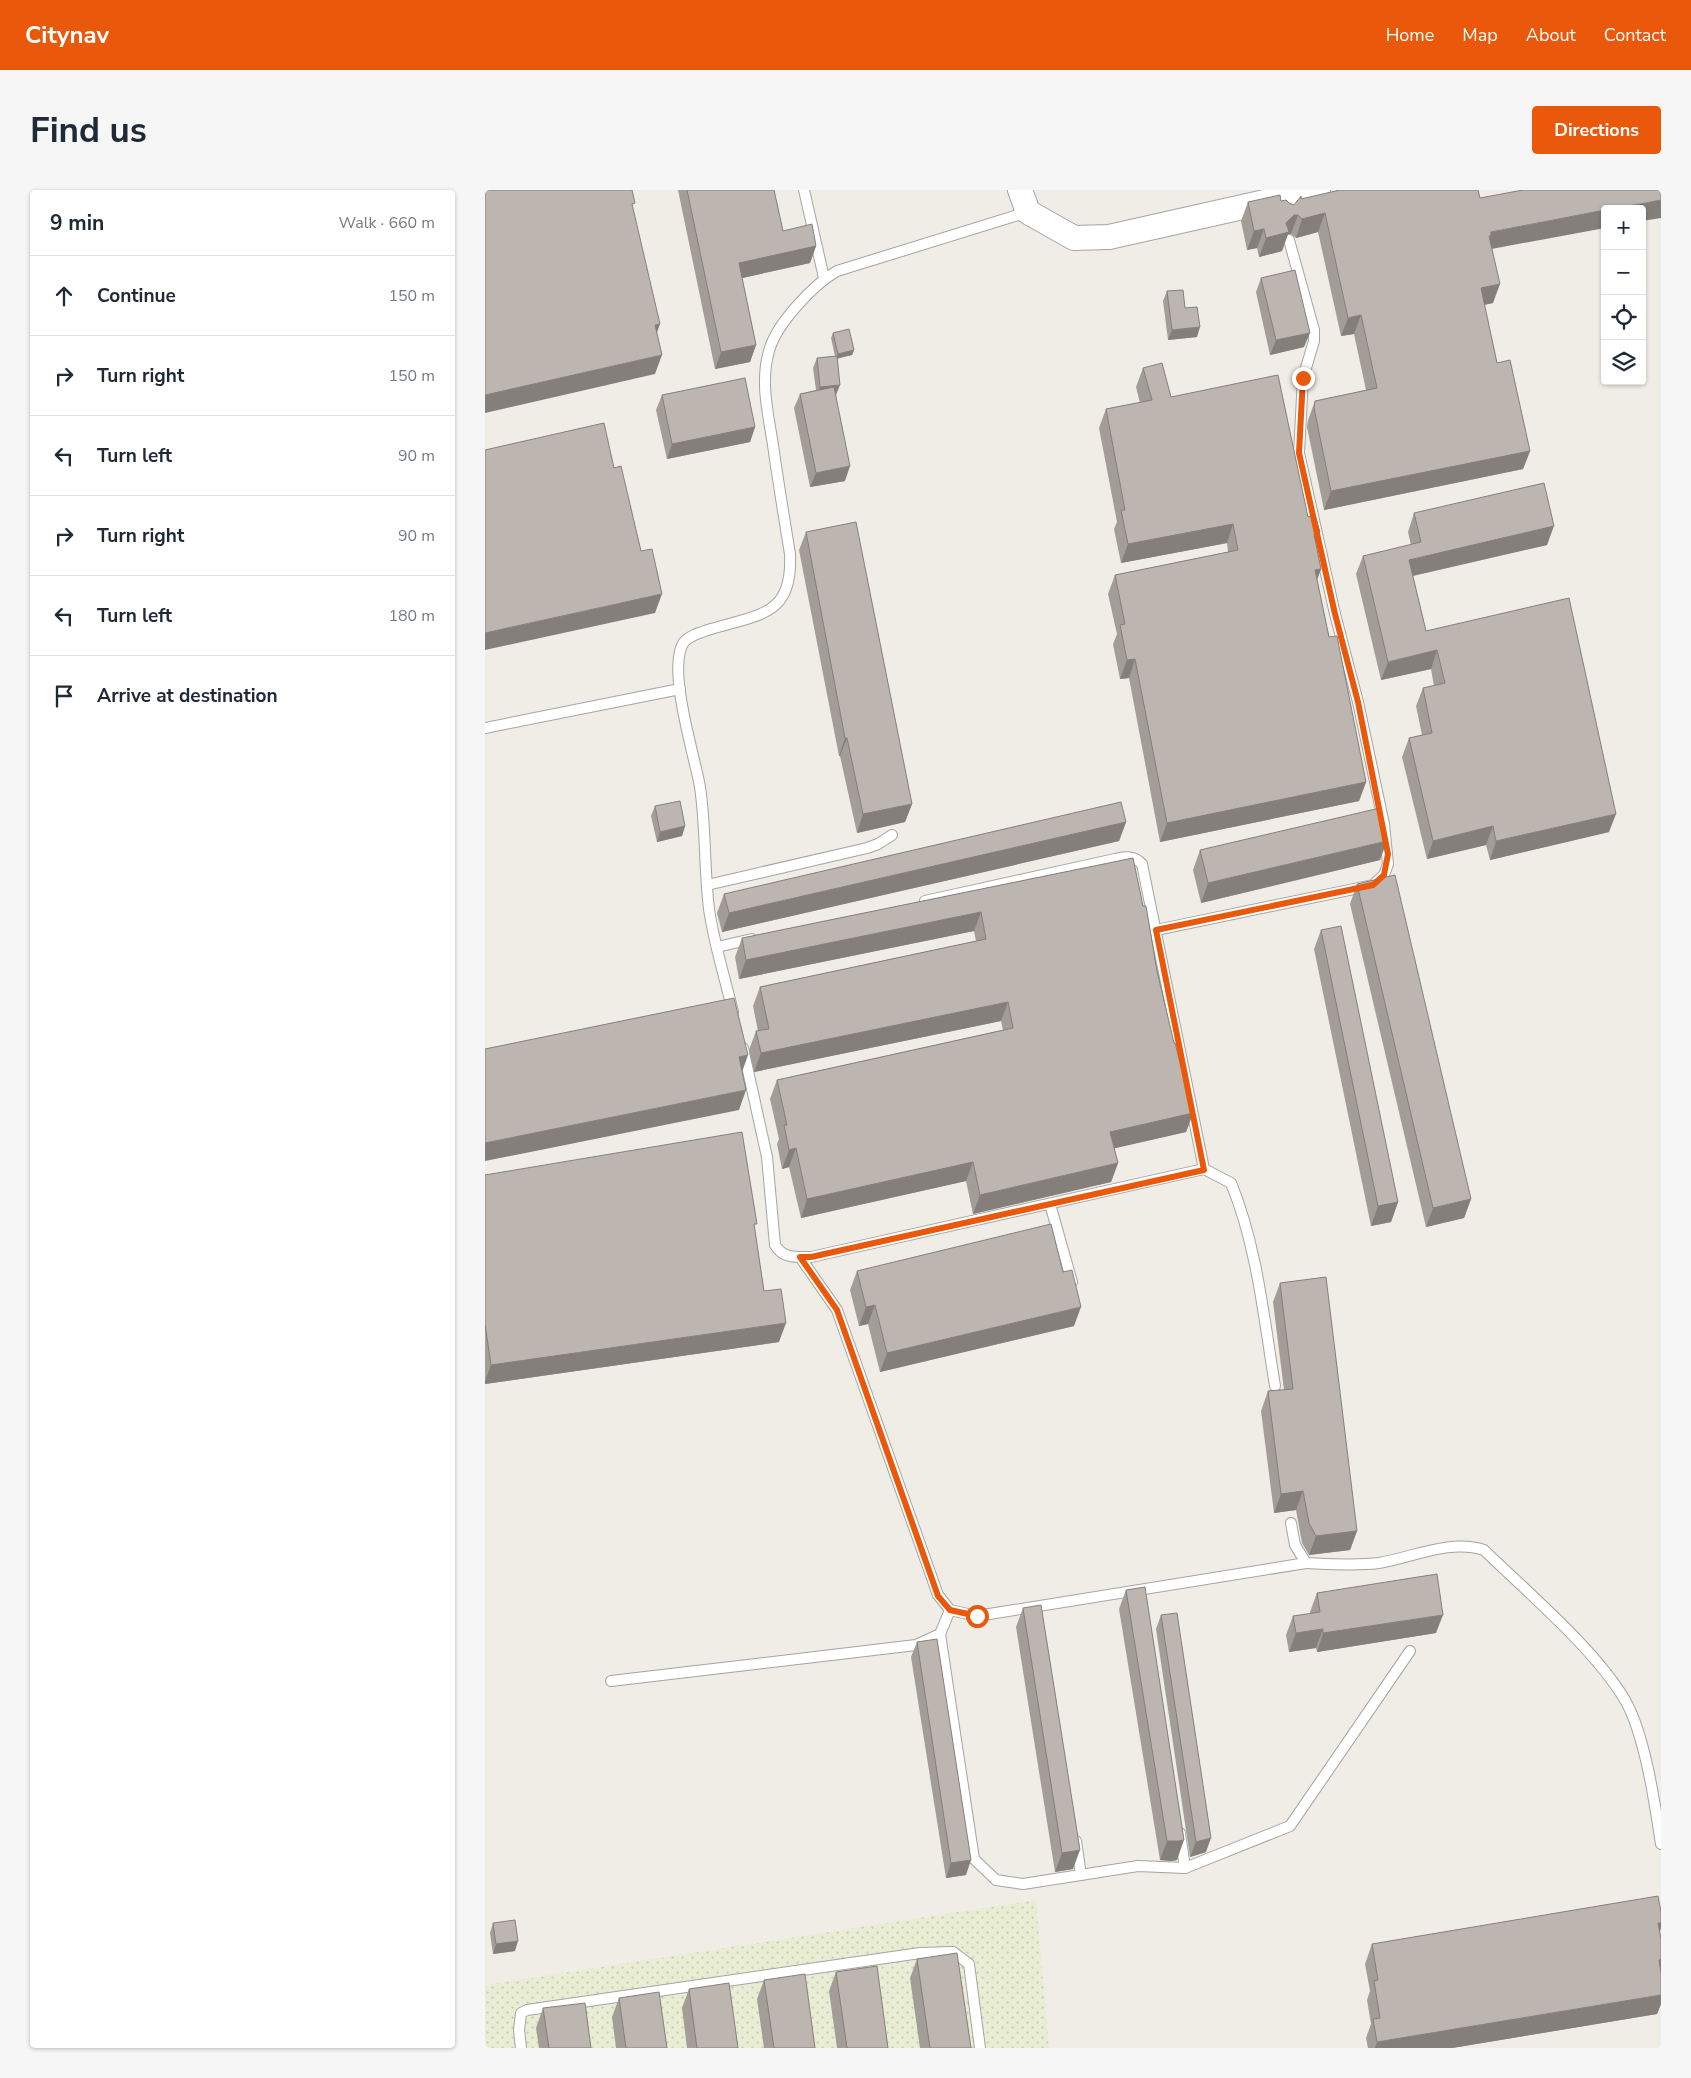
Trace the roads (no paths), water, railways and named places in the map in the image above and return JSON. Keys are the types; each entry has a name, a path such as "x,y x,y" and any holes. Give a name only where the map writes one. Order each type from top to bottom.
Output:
{"street":[{"path":"1024,201 1074,238 1109,237 1282,203 1318,190"}],"lane":[{"path":"804,190 824,278"},
{"path":"735,1020 717,947 707,885 700,788 680,689 678,662 684,642 697,633 761,615 787,593 791,573 790,554 764,385 769,350 781,326 824,278 1024,201"},
{"path":"1156,930 1373,885 1384,875 1388,864 1384,824 1358,702 1335,614 1299,453 1303,378 1313,341 1313,330 1289,240"},
{"path":"485,728 680,689"},
{"path":"707,885 867,848 878,844 892,835"},
{"path":"911,904 1130,857 1137,859 1142,864 1204,1170"},
{"path":"717,947 765,936"},
{"path":"740,1038 767,1157 775,1245 779,1252 790,1257 811,1257 1204,1170 1231,1183 1239,1203 1258,1284 1275,1386"},
{"path":"1050,1204 1075,1293"},
{"path":"800,1257 837,1310 938,1596 950,1610 977,1616 1039,1611 1143,1594 1306,1563 1376,1563 1447,1547 1469,1545 1485,1550 1574,1638 1607,1675 1626,1701 1639,1736 1655,1799 1661,1844"},
{"path":"1291,1523 1295,1545 1306,1563"},
{"path":"950,1610 940,1634 974,1859 997,1880 1023,1884 1139,1866 1185,1868 1290,1826 1410,1651"},
{"path":"611,1681 916,1644 940,1634"},
{"path":"1178,1820 1185,1868"},
{"path":"1074,1827 1081,1875"},
{"path":"521,2048 519,2021 521,2013 527,2010 920,1953 953,1952 969,1964 980,2048"}]}
